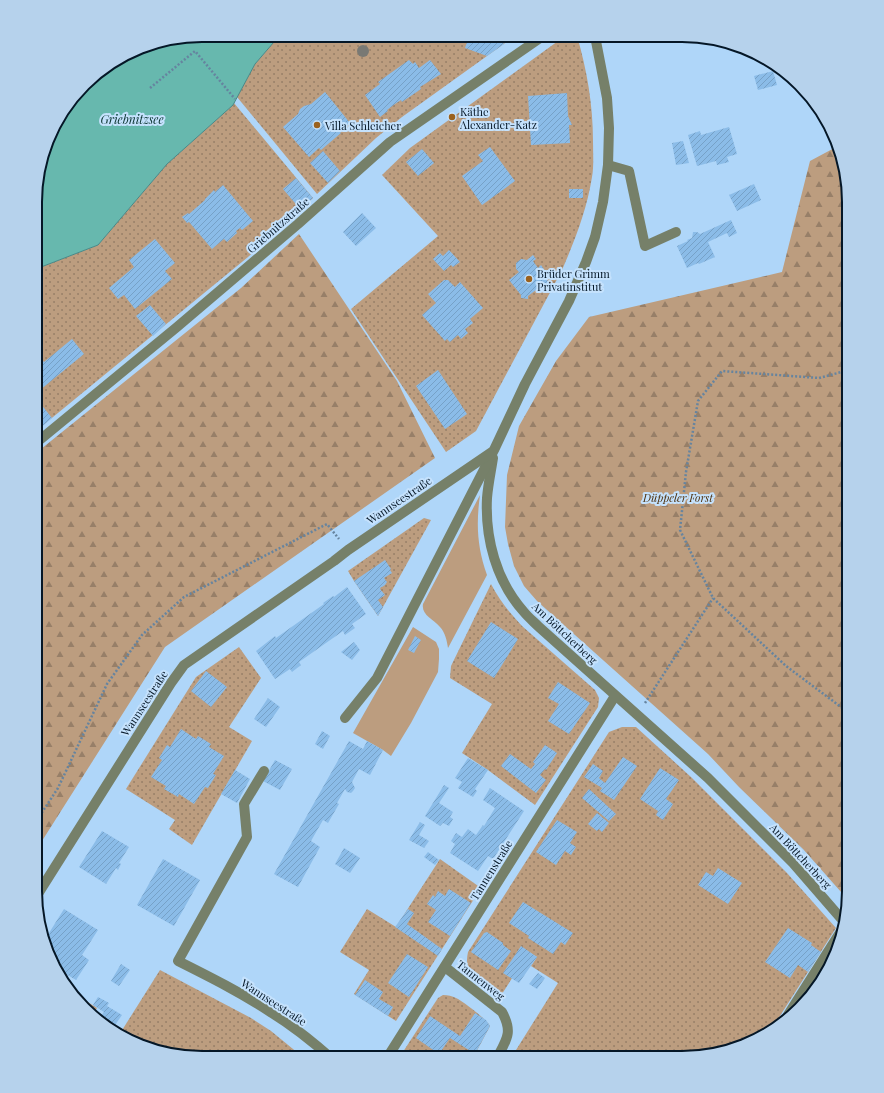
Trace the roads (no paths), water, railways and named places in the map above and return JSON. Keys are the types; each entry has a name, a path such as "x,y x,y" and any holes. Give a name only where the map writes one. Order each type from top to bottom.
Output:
{"street":[{"name":"Griebnitzstraße","path":"42,438 177,327 304,219 390,142 534,42"},
{"path":"345,718 377,678 494,450 525,384 569,301 586,262 595,237 603,202 608,165 609,128 607,98 596,42"},
{"path":"608,165 629,171 645,246 676,232"},
{"name":"Wannseestraße","path":"42,887 167,689 184,665 494,450"},
{"name":"Am Böttcherberg","path":"494,450 487,498 487,527 491,549 499,572 513,598 523,612 708,778 793,863 840,918"},
{"name":"Tannenstraße","path":"391,1051 615,696"},
{"name":"Wannseestraße","path":"264,771 244,804 247,837 178,961 228,986 273,1013 323,1051"},
{"path":"795,1004 834,943"},
{"name":"Tannenweg","path":"445,967 502,1012 508,1029 507,1039 501,1051"}],"water":[{"name":"Griebnitzsee","path":"192,42 274,42 255,64 233,105 167,164 98,245 42,267 42,192 47,161 63,122 75,105 89,89 113,69 122,63 151,50"}],"place":[{"name":"Käthe Alexander-Katz","path":"452,117"},
{"name":"Villa Schleicher","path":"317,125"},
{"name":"Brüder Grimm Privatinstitut","path":"529,279"}],"park label":[{"name":"Düppeler Forst","path":"678,497"}]}
